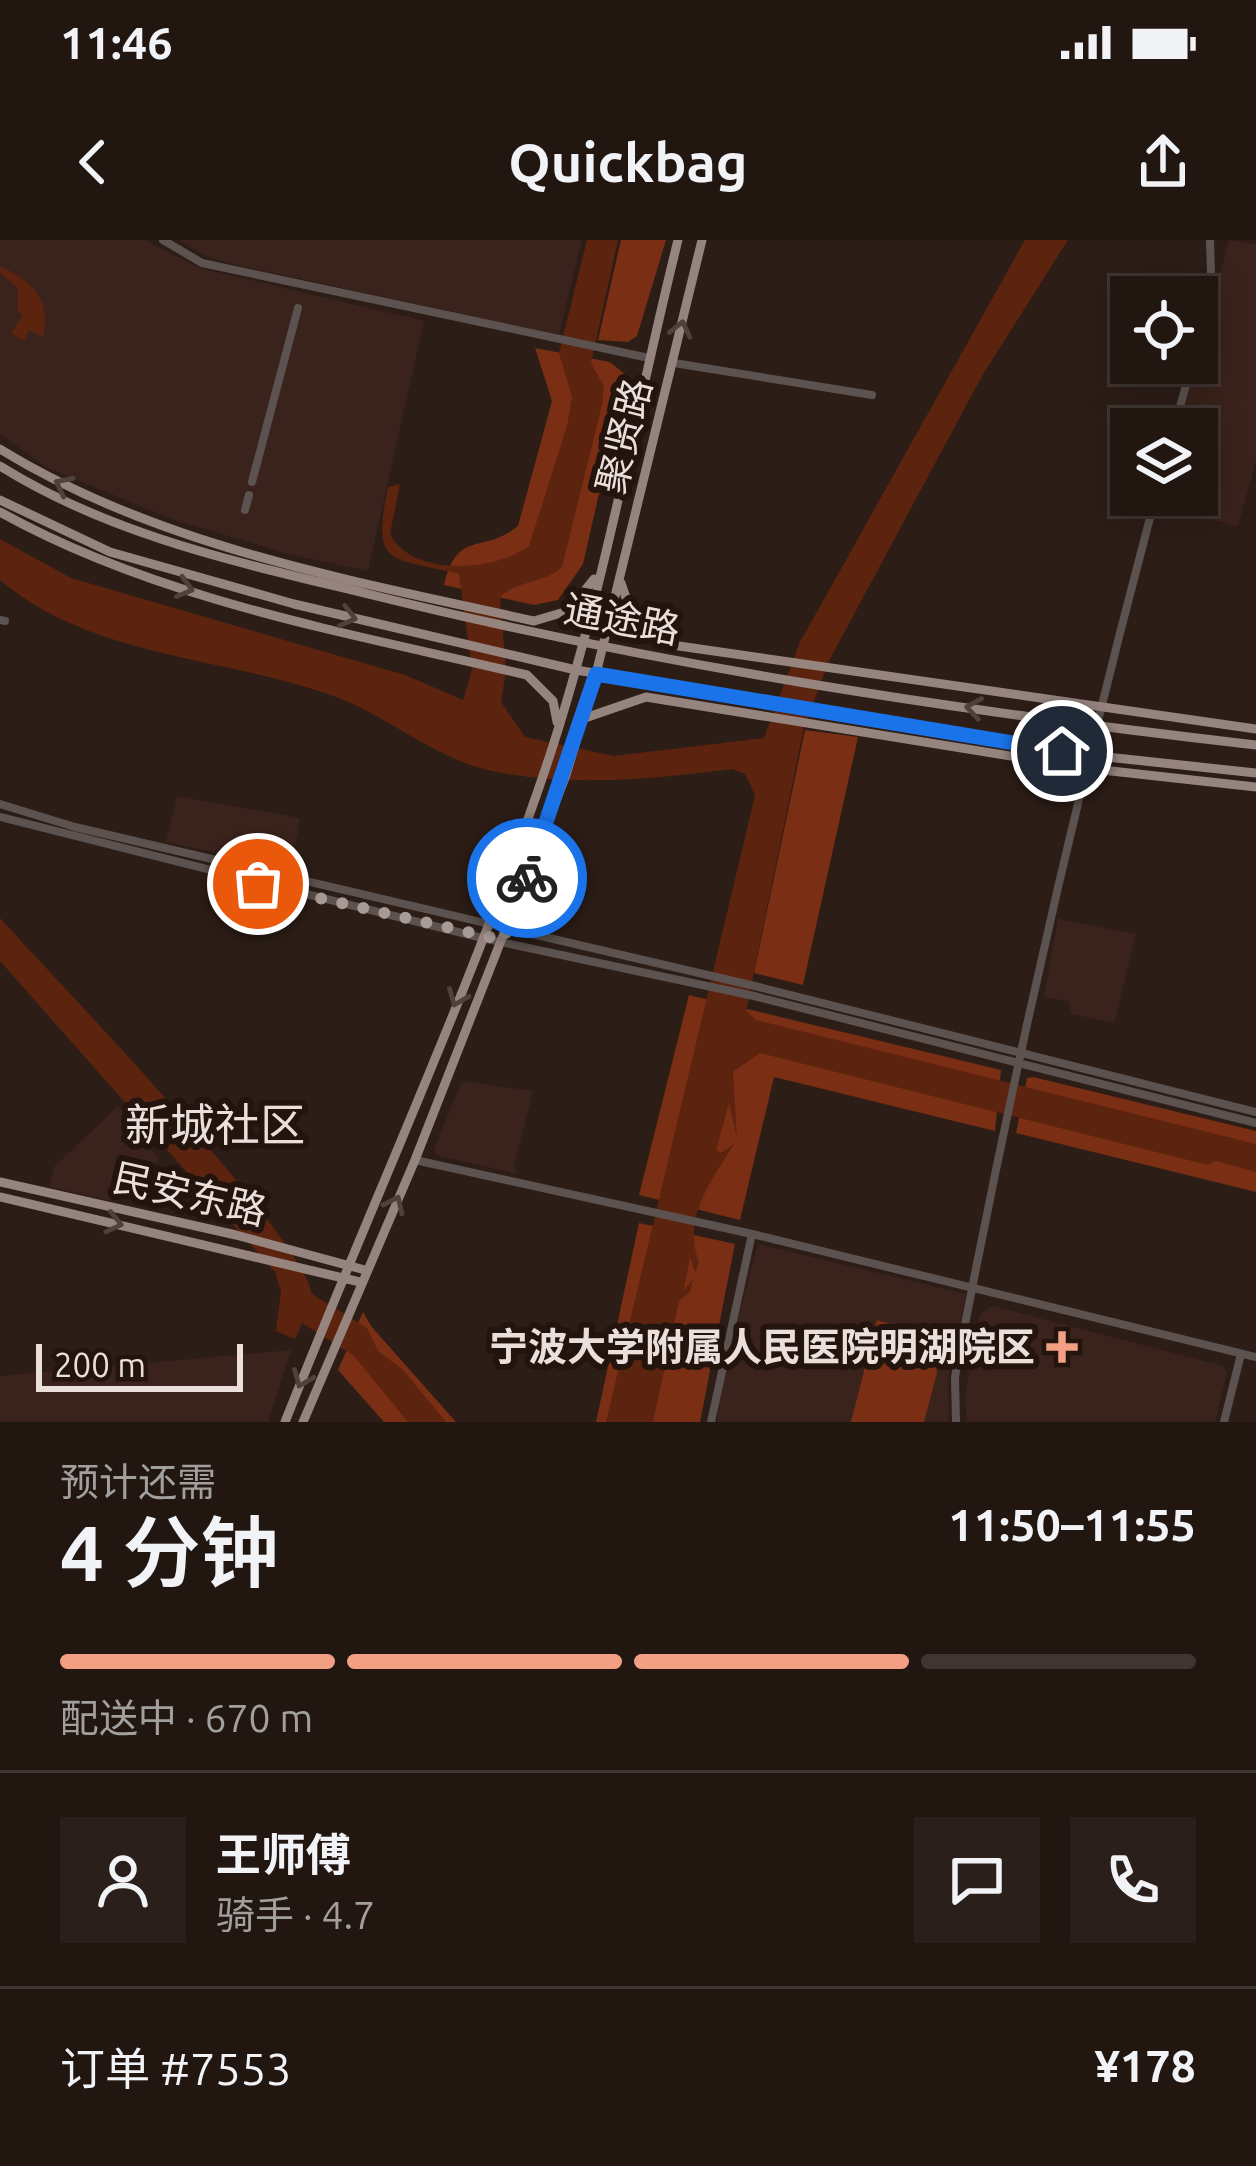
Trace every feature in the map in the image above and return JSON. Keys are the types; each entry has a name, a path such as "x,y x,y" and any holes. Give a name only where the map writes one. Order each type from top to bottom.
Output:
{"main road":[{"name":"聚贤路","path":"285,1422 482,938 544,771 576,670 678,240"},
{"name":"聚贤路","path":"303,1422 346,1311 415,1160 566,775 585,718 701,240"},
{"path":"0,449 94,500 182,533 507,615 553,620 581,599 600,568"},
{"name":"通途路","path":"0,466 74,506 144,534 512,628 778,679 1095,727 1256,745"},
{"name":"通途路","path":"0,500 110,552 576,670 1088,755 1256,773"},
{"path":"0,512 116,568 527,675 553,700 556,734"},
{"path":"620,578 626,609 658,643 1256,729"},
{"path":"585,718 646,697 1084,768 1256,787"},
{"name":"民安东路","path":"0,1182 236,1234 365,1270"},
{"name":"民安东路","path":"0,1197 360,1282"}],"street":[{"path":"163,240 202,263 649,358"},
{"path":"1210,240 1210,276"},
{"path":"253,482 298,308"},
{"path":"674,363 872,395"},
{"path":"245,510 249,495"},
{"path":"956,1422 955,1377 1018,1063 1084,768 1150,516"},
{"path":"0,804 707,980"},
{"path":"0,817 482,938 757,991 1256,1112"},
{"path":"757,991 1256,1123"},
{"path":"415,1160 752,1234 1256,1357"},
{"path":"711,1422 752,1234"},
{"path":"1224,1422 1241,1354"}],"shaded area":[{"path":"0,240 145,240 200,268 424,321 368,571 292,555 174,520 46,467 0,434"},
{"path":"179,240 582,240 559,335 241,266 205,256"},
{"path":"587,240 618,240 591,363 604,386 602,405 562,567 500,597 506,671 501,702 525,737 614,756 764,738 800,642 1025,240 1068,240 982,376 830,659 804,727 746,1011 756,1020 1256,1144 1256,1172 1216,1161 1208,1165 760,1053 733,1072 737,1138 729,1103 716,1150 721,1153 734,1144 708,1186 697,1215 694,1230 699,1262 695,1272 690,1257 684,1290 693,1279 690,1292 679,1301 653,1422 606,1422 755,795 745,774 732,769 585,780 527,777 476,767 341,699 77,626 0,580 0,539 71,578 405,675 463,700 472,670 459,574 392,555 382,533 388,487 400,484 390,534 417,558 435,564 477,565 529,546 567,426 572,397 559,353"},
{"path":"621,240 666,240 637,336 628,342 598,340"},
{"path":"1229,240 1256,244 1256,461 1238,526 1198,516 1218,516 1218,408 1185,408 1191,384 1218,384 1218,282"},
{"path":"0,266 38,294 45,312 43,337 29,330 24,341 11,333 23,315 18,312 18,288 0,273"},
{"path":"535,348 610,362 626,375 583,564 558,600 534,605 444,585 464,549 518,526 552,401"},
{"path":"805,730 858,737 803,985 754,973"},
{"path":"177,796 300,818 291,868 166,842"},
{"path":"0,918 223,1164 297,1263 312,1294 367,1328 378,1351 403,1370 446,1422 408,1422 354,1356 302,1323 295,1339 276,1331 281,1291 275,1272 0,961"},
{"path":"1058,919 1136,934 1114,1023 1072,1014 1068,1001 1044,997"},
{"path":"689,995 1001,1070 995,1131 774,1077 740,1220 639,1195"},
{"path":"1027,1078 1256,1131 1256,1192 1016,1133"},
{"path":"462,1081 533,1091 514,1166 517,1174 436,1155 434,1149"},
{"path":"118,1106 159,1159 111,1201 50,1187 54,1167"},
{"path":"639,1223 735,1244 700,1422 596,1422"},
{"path":"758,1244 966,1294 948,1378 949,1422 717,1422 722,1380"},
{"name":"宁波大学附属人民医院明湖院区","path":"993,1306 1223,1366 1227,1372 1215,1422 967,1422 965,1398 975,1328 981,1313"},
{"path":"363,1312 456,1422 384,1422 338,1370"},
{"path":"877,1320 887,1323 885,1333 911,1328 932,1345 937,1373 924,1422 851,1422","holes":["908,1336 925,1346 928,1367 880,1355 886,1343"]},
{"path":"291,1350 268,1422 0,1422 0,1376"}],"way so far":[{"path":"258,884 503,940 527,878"}],"place":[{"name":"宁波大学附属人民医院明湖院区","path":"1062,1347"}],"district":[{"name":"新城社区","path":"215,1125"}],"route":[{"path":"527,878 566,775 596,674 820,707 1062,751"}]}
